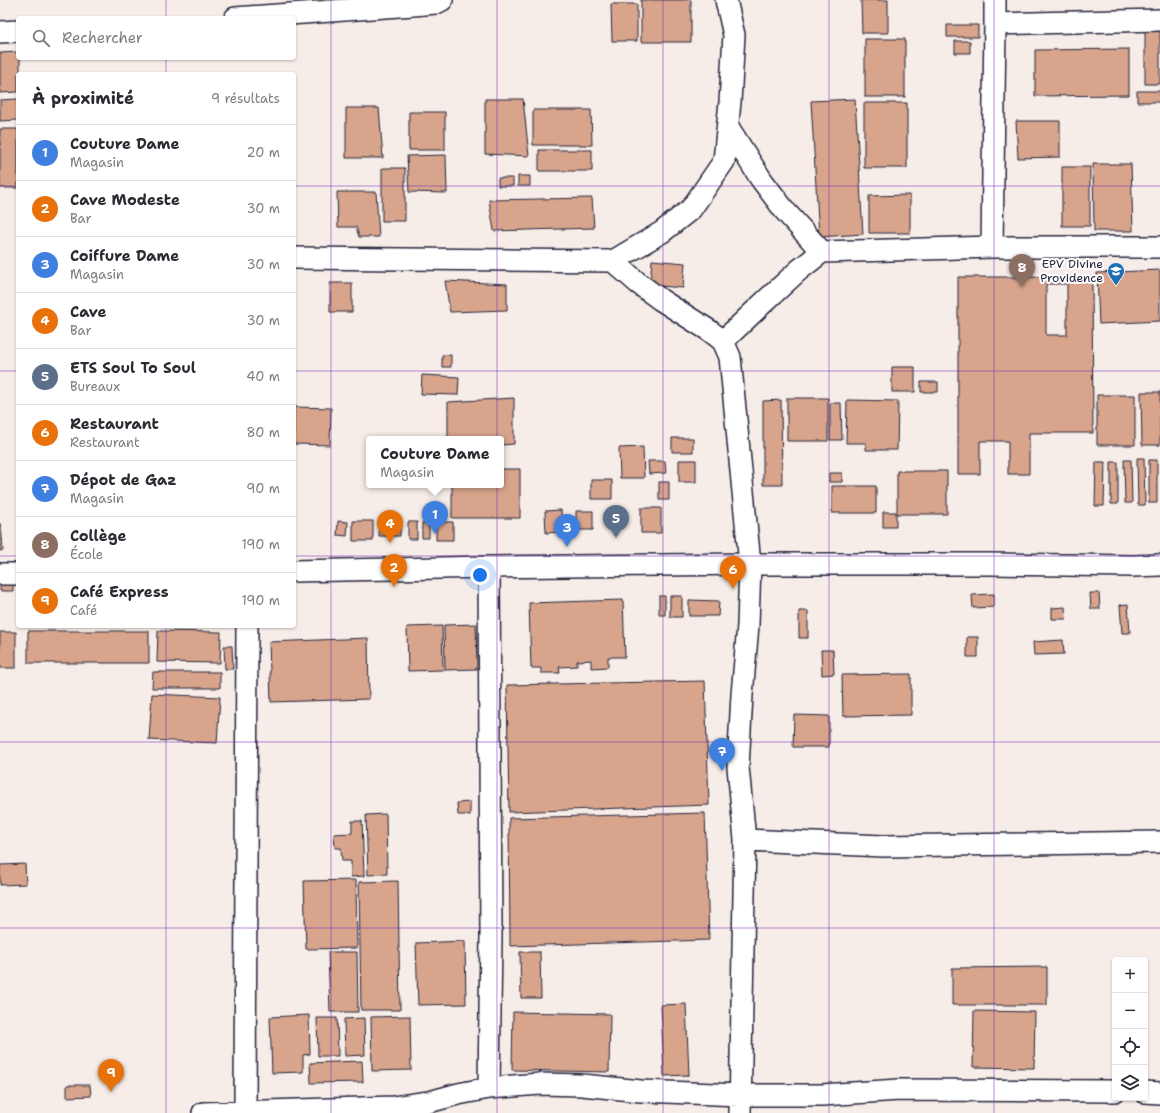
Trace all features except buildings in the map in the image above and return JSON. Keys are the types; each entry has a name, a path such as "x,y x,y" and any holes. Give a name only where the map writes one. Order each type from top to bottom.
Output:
{"street":[{"path":"262,16 436,3 442,0"},
{"path":"296,258 613,261 662,232 691,208 724,161 730,102 734,35 726,0"},
{"path":"992,247 996,24 995,0"},
{"path":"996,24 1160,20"},
{"path":"0,32 16,31"},
{"path":"728,126 761,179 785,211 822,252"},
{"path":"723,341 799,270 822,252 992,247 1160,247"},
{"path":"613,261 638,283 661,300 723,341 730,357 750,564 748,625 738,767 745,840 740,1104"},
{"path":"296,571 750,564 1160,565"},
{"path":"489,567 491,919 489,1088"},
{"path":"0,574 16,574"},
{"path":"245,1112 247,628"},
{"path":"745,840 883,846 1160,842"},
{"path":"203,1113 394,1107 429,1102 458,1094 489,1088 540,1084 582,1085 740,1104 822,1095 900,1090 1112,1091"},
{"path":"1148,1092 1160,1093"}],"place":[{"name":"EPV Divine Providence","path":"1116,286"},
{"name":"Collège","path":"1022,287"},
{"name":"Couture Dame","path":"435,534"},
{"name":"ETS Soul To Soul","path":"616,538"},
{"name":"Cave","path":"390,543"},
{"name":"Coiffure Dame","path":"567,547"},
{"name":"Cave Modeste","path":"394,587"},
{"name":"Restaurant","path":"733,589"},
{"name":"Dépot de Gaz","path":"722,771"},
{"name":"Café Express","path":"111,1092"}]}
